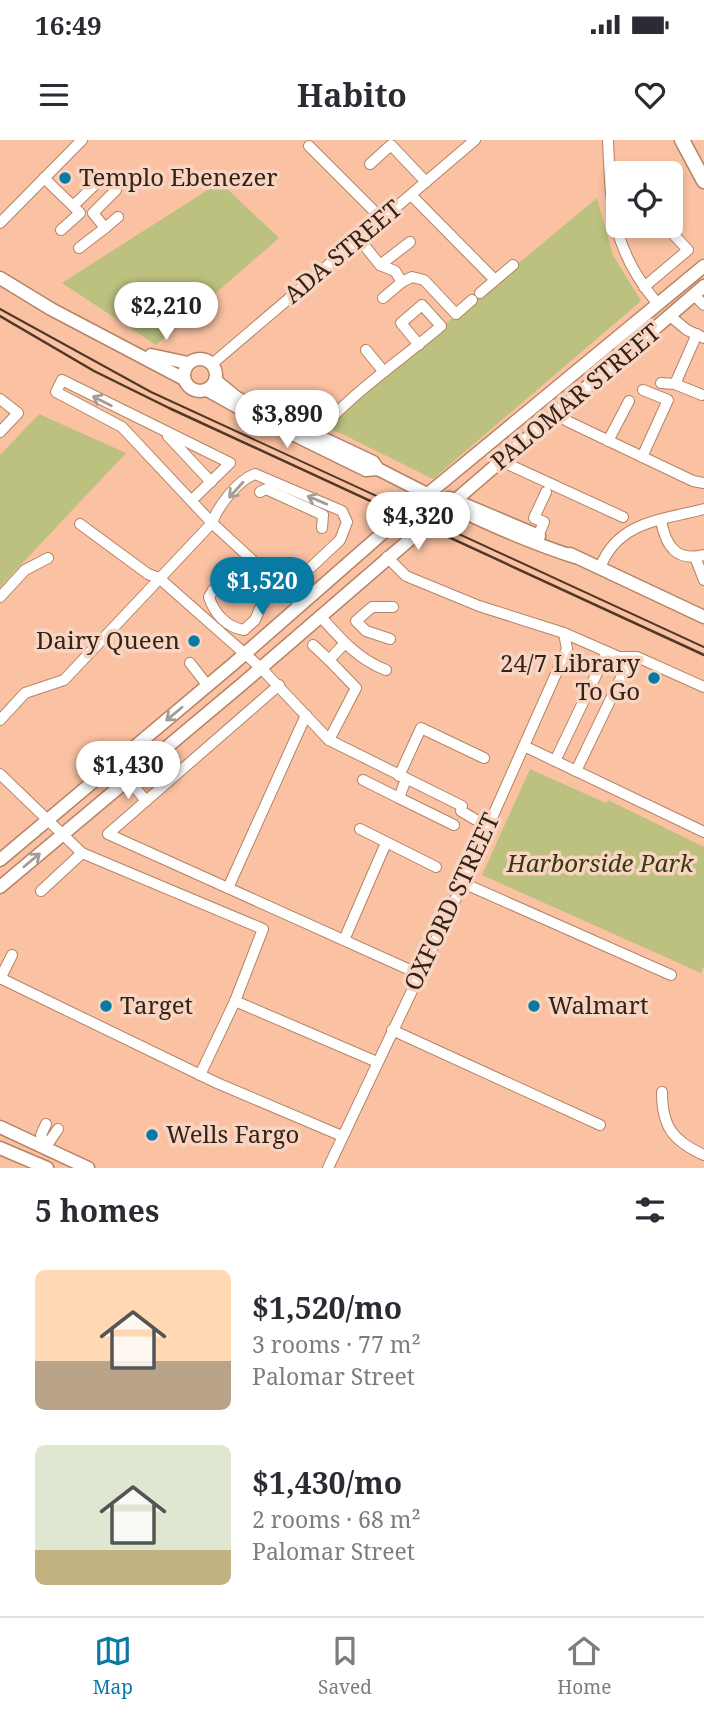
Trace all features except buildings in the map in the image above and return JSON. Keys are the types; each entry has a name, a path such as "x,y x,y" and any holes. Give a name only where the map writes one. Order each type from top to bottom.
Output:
{"highway":[{"path":"682,140 704,181"}],"main road":[{"name":"PALOMAR STREET","path":"0,860 208,686 428,494 704,266"},
{"path":"0,278 51,309 184,379 192,390 211,385 373,462 378,469 428,494 538,536 575,557 704,617"},
{"path":"670,316 670,309 685,281"},
{"name":"PALOMAR STREET","path":"0,887 261,668 450,502 699,291"},
{"path":"623,357 654,318 657,303"},
{"path":"139,353 188,363 198,359 212,364 211,385"},
{"path":"184,379 188,363"},
{"path":"211,385 366,470 378,469"},
{"path":"450,502 544,547 575,557"},
{"path":"0,1127 88,1168"},
{"path":"0,1148 41,1167 45,1148"}],"street":[{"path":"0,223 82,140"},
{"name":"ADA STREET","path":"212,364 475,140"},
{"path":"605,140 609,195 616,234 624,254 657,303"},
{"path":"370,164 393,143 426,182"},
{"path":"309,146 382,219"},
{"path":"61,230 103,177 116,190 93,213"},
{"path":"44,178 77,209 93,213 105,228"},
{"path":"411,195 495,280"},
{"path":"79,248 118,216"},
{"path":"644,287 688,250 677,238"},
{"path":"359,239 380,265 395,271 402,282"},
{"path":"380,265 410,242"},
{"path":"383,298 412,277 424,280 456,314 513,265"},
{"path":"699,291 704,305"},
{"path":"670,316 702,335 675,384"},
{"path":"316,435 384,372 419,345"},
{"path":"366,350 384,372"},
{"path":"192,500 230,463 62,380 56,392 122,427 212,523 301,605"},
{"path":"661,383 675,384 702,395"},
{"path":"642,457 668,400 643,390"},
{"path":"0,399 18,413 0,432"},
{"path":"608,441 629,401"},
{"path":"558,413 567,421 608,441 693,481 704,483"},
{"path":"122,427 131,415"},
{"path":"161,429 211,482"},
{"path":"501,461 623,517"},
{"path":"0,720 25,693 64,680 212,523 215,512 245,480 255,474 342,511 347,522 340,540 286,591"},
{"path":"260,492 266,489 323,514 322,528"},
{"path":"538,536 544,522 534,518 546,492"},
{"path":"600,568 606,550 622,533 704,509"},
{"path":"661,521 664,538 674,553 700,556 704,580"},
{"path":"80,524 148,574 159,578 279,685 329,740 462,809 488,827"},
{"path":"387,557 406,576 479,606 564,633 607,652 631,657 704,687"},
{"path":"0,597 25,570 48,558"},
{"path":"253,596 271,577"},
{"path":"213,590 209,597 212,607 237,629 244,630 251,625 262,604"},
{"path":"390,639 366,631 356,621 372,607 393,607"},
{"path":"320,616 345,644 371,665 386,670"},
{"name":"OXFORD STREET","path":"328,1168 463,883 567,649 564,633"},
{"path":"329,660 345,644"},
{"path":"313,645 356,688 329,740"},
{"path":"555,761 607,652"},
{"path":"576,771 631,657"},
{"path":"190,663 208,686"},
{"path":"279,685 108,834 419,974"},
{"path":"228,888 306,715"},
{"path":"399,798 403,778 421,728 484,758"},
{"path":"524,746 703,828"},
{"path":"0,775 82,853 263,929 235,1001 200,1075"},
{"path":"128,779 146,801"},
{"path":"363,780 454,825"},
{"path":"360,830 436,867"},
{"path":"344,940 386,843"},
{"path":"41,891 82,853"},
{"path":"463,883 671,975"},
{"path":"12,955 0,978 200,1075 342,1136"},
{"path":"235,1001 376,1062"},
{"path":"392,1030 600,1125"},
{"path":"662,1092 662,1111 679,1143 704,1155"},
{"path":"45,1148 41,1135 46,1124"},
{"path":"45,1148 58,1129"}],"green space":[{"path":"220,182 279,238 156,345 62,283"},
{"path":"597,198 606,238 613,255 641,301 433,479 324,425"},
{"path":"39,414 126,453 0,587 0,455"},
{"name":"Harborside Park","path":"530,769 606,803 608,800 704,847 704,966 701,973 482,875"}],"tram line":[{"path":"0,309 151,392 704,647"}],"railway":[{"path":"0,316 94,371 169,408 704,655"}],"place":[{"name":"Templo Ebenezer","path":"65,178"},
{"name":"Dairy Queen","path":"194,641"},
{"name":"24/7 Library To Go","path":"654,678"},
{"name":"Target","path":"106,1006"},
{"name":"Walmart","path":"534,1006"},
{"name":"Wells Fargo","path":"152,1135"}]}
